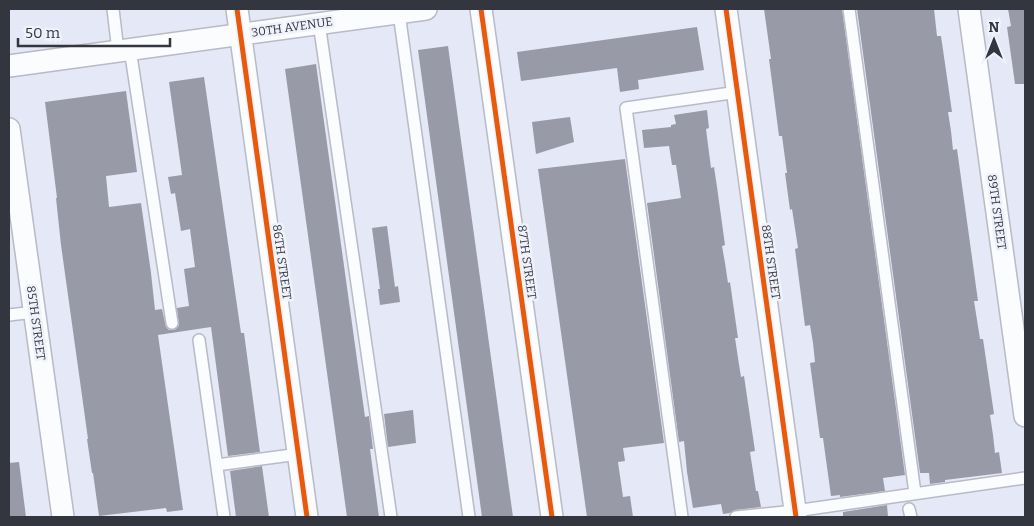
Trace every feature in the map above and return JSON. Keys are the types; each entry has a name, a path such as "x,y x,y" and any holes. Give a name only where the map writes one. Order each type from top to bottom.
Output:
{"street":[{"name":"86TH STREET","path":"237,9 307,517"},
{"name":"30TH AVENUE","path":"9,66 426,9"},
{"name":"87TH STREET","path":"482,9 552,517"},
{"name":"88TH STREET","path":"726,9 796,514"},
{"name":"89TH STREET","path":"969,9 1025,416"},
{"name":"85TH STREET","path":"9,129 63,517"}],"lane":[{"path":"112,9 124,50 172,323"},
{"path":"849,9 915,493"},
{"path":"399,12 469,517"},
{"path":"318,23 392,517"},
{"path":"682,517 626,108 738,92"},
{"path":"9,316 34,312"},
{"path":"199,340 224,517"},
{"path":"217,465 299,454"},
{"path":"736,517 796,514 915,493 1025,478"}],"building":[{"path":"764,9 842,9 905,475 883,478 885,491 840,497 840,495 831,496 823,438 820,438 810,363 815,362 813,343 810,325 805,326 795,249 798,248 792,209 790,210 782,136 779,136"},
{"path":"857,9 934,9 937,36 941,36 952,112 948,112 953,150 957,149 978,301 974,301 980,339 983,339 994,414 990,415 995,453 999,452 1002,473 945,480 945,482 930,484 929,473 920,473"},
{"path":"1008,9 1025,9 1025,84 1015,84 1007,27 1011,26"},
{"path":"697,27 704,70 638,80 639,89 620,92 617,68 521,81 517,52"},
{"path":"448,46 513,517 482,517 418,50"},
{"path":"316,64 365,417 369,416 373,449 370,449 379,517 347,517 285,69"},
{"path":"204,77 241,333 244,333 260,452 228,456 211,327 158,335 183,510 167,512 166,508 99,516 61,245 45,102 126,91 137,172 106,176 109,207 141,203 155,310 162,309 166,327 169,330 174,330 179,325 177,308 189,306 184,269 195,267 190,229 181,231 175,193 171,194 168,177 182,175 169,82"},
{"path":"707,110 709,128 706,129 711,168 714,167 717,187 725,245 722,246 728,283 730,282 738,338 735,338 741,377 744,376 755,451 750,452 756,491 758,491 761,507 735,510 723,514 721,504 693,508 684,441 679,442 647,203 681,198 676,165 672,165 669,146 644,148 642,130 671,127 671,125 676,124 674,115"},
{"path":"570,117 574,142 536,154 532,122"},
{"path":"625,159 664,443 623,448 625,461 618,462 623,497 630,496 633,517 587,517 538,169"},
{"path":"387,226 395,287 398,286 400,302 380,305 378,289 380,289 372,228"},
{"path":"413,410 416,443 388,447 384,414"},
{"path":"19,462 26,517 9,517 9,463"},
{"path":"262,466 269,517 236,517 230,471"},
{"path":"887,505 888,517 843,517 843,512"}],"cycle path":[{"path":"237,9 307,517"},
{"path":"481,9 552,517"},
{"path":"726,9 796,517"}]}
